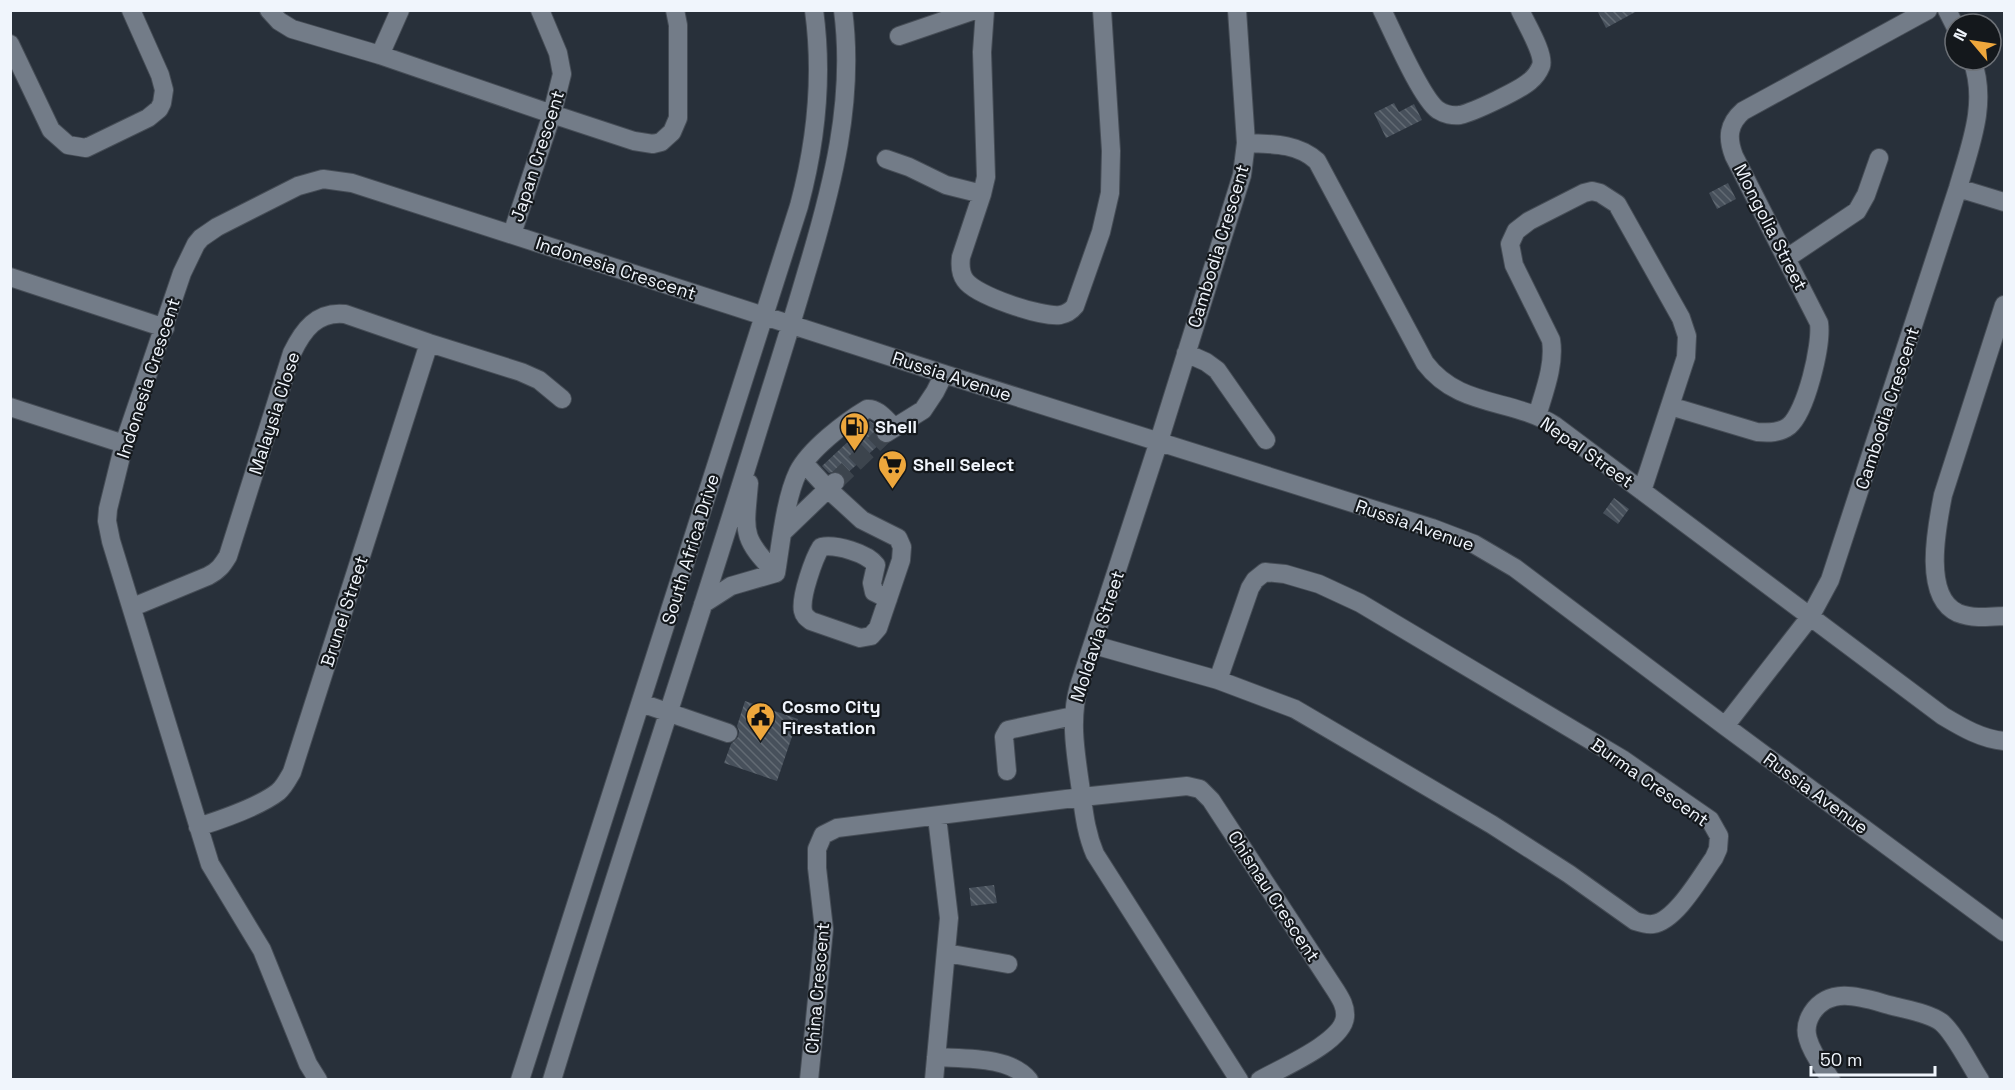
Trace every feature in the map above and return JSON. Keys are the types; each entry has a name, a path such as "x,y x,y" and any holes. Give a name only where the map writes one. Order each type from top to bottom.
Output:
{"street":[{"path":"10,44 51,130 68,145 86,148 148,118 159,109 162,103 164,90 160,75 131,10"},
{"path":"269,10 279,21 292,28 380,55 552,114 653,144 667,138 678,118 678,25 675,10"},
{"path":"380,55 400,10"},
{"name":"Japan Crescent","path":"512,234 552,114 562,68 540,10"},
{"name":"South Africa Drive","path":"520,1080 792,231 810,158 818,78 814,10"},
{"name":"South Africa Drive","path":"552,1080 752,450 829,192 839,148 845,103 847,71 843,10"},
{"path":"899,36 975,10"},
{"path":"985,10 982,52 986,166 982,194 961,257 960,267 966,281 981,293 997,301 1054,315 1066,314 1076,306 1107,212 1110,194 1111,152 1102,10"},
{"name":"Cambodia Crescent","path":"1159,441 1245,163 1246,143 1237,10"},
{"path":"1382,10 1425,95 1439,110 1454,115 1468,112 1529,82 1537,73 1541,65 1539,53 1520,10"},
{"name":"Mongolia Street","path":"1670,406 1757,432 1780,431 1792,424 1807,392 1820,346 1820,331 1817,316 1732,150 1729,137 1733,122 1743,111 1755,104 1928,10"},
{"name":"Cambodia Crescent","path":"1725,726 1810,617 1823,595 1836,564 1974,132 1979,101 1976,72"},
{"name":"Nepal Street","path":"1246,143 1291,147 1310,155 1317,161 1425,363 1450,388 1538,416 1554,425 1943,716 1966,730 2004,741"},
{"path":"1787,258 1857,211 1866,195 1879,158"},
{"path":"886,159 946,184 982,194"},
{"name":"Indonesia Crescent","path":"318,1080 308,1064 262,950 210,864 111,541 107,521 124,444 191,251 201,238 217,227 290,189 312,181 331,179 352,183 764,316"},
{"path":"1958,188 2004,202"},
{"path":"1538,416 1550,372 1551,340 1514,266 1510,243 1516,231 1529,221 1592,191 1606,195 1617,204 1684,326 1688,344 1686,357 1642,491"},
{"path":"10,277 165,328"},
{"path":"2004,305 1943,495 1937,526 1936,573 1938,591 1945,604 1951,609 1970,616 2004,616"},
{"name":"Malaysia Close","path":"132,607 215,573 224,563 292,353 306,328 314,321 334,313 345,314 531,377 562,399"},
{"name":"Russia Avenue","path":"764,316 1432,528 1474,544 1515,568 2004,932"},
{"name":"Brunei Street","path":"198,827 222,820 272,796 282,787 292,772 429,343"},
{"path":"1186,353 1217,370 1266,440"},
{"path":"776,573 794,483 804,463 822,443 867,409 877,411 890,430 911,419 923,410 944,374"},
{"path":"10,407 124,444"},
{"name":"Moldavia Street","path":"1159,441 1077,692 1073,716 1074,737 1087,834 1095,854 1239,1080"},
{"path":"752,450 746,528 752,545 776,573"},
{"path":"804,463 832,486 862,520 898,538 902,547 901,560 888,600 878,628 871,636 860,638 812,621 805,616 802,609 804,595 817,553 821,547 829,545 851,551 873,561 876,565 872,583 874,592 888,600"},
{"path":"783,532 832,486"},
{"path":"851,551 862,520"},
{"name":"Burma Crescent","path":"1094,645 1218,680 1295,709 1491,824 1569,874 1635,921 1656,924 1674,912 1714,858 1718,849 1719,836 1710,820 1622,759 1360,603 1319,584 1272,571 1260,575 1250,588 1218,680"},
{"path":"703,604 731,586 776,573"},
{"path":"641,702 728,733"},
{"path":"1007,771 1004,737 1008,730 1073,716"},
{"name":"Chisnau Crescent","path":"1082,797 1180,786 1194,787 1205,793 1336,991 1342,1002 1345,1017 1340,1031 1319,1047 1260,1080"},
{"name":"China Crescent","path":"809,1080 824,929 817,868 819,842 828,832 837,828 1082,797"},
{"path":"934,1080 949,918 937,817"},
{"path":"946,953 1008,963"},
{"path":"1831,1080 1812,1050 1806,1029 1813,1011 1822,1002 1840,996 1857,997 1936,1019 1948,1030 1980,1080"},
{"path":"936,1057 1002,1063 1017,1068 1029,1080"}],"building":[{"path":"1597,10 1639,10 1606,28"},
{"path":"1394,103 1399,112 1414,104 1422,120 1386,138 1374,113"},
{"path":"1728,183 1736,199 1717,209 1709,193"},
{"path":"870,421 877,426 875,434 881,443 844,476 838,471 829,473 822,466"},
{"path":"1614,498 1629,509 1618,524 1603,513"},
{"name":"Cosmo City Firestation","path":"745,701 798,719 777,781 724,763 731,744 738,737 737,726"},
{"path":"994,885 997,903 971,906 969,888"}],"tunnel":[{"path":"835,482 886,433"}],"place":[{"name":"Shell","path":"854,452"},
{"name":"Shell Select","path":"892,490"},
{"name":"Cosmo City Firestation","path":"761,742"}]}
